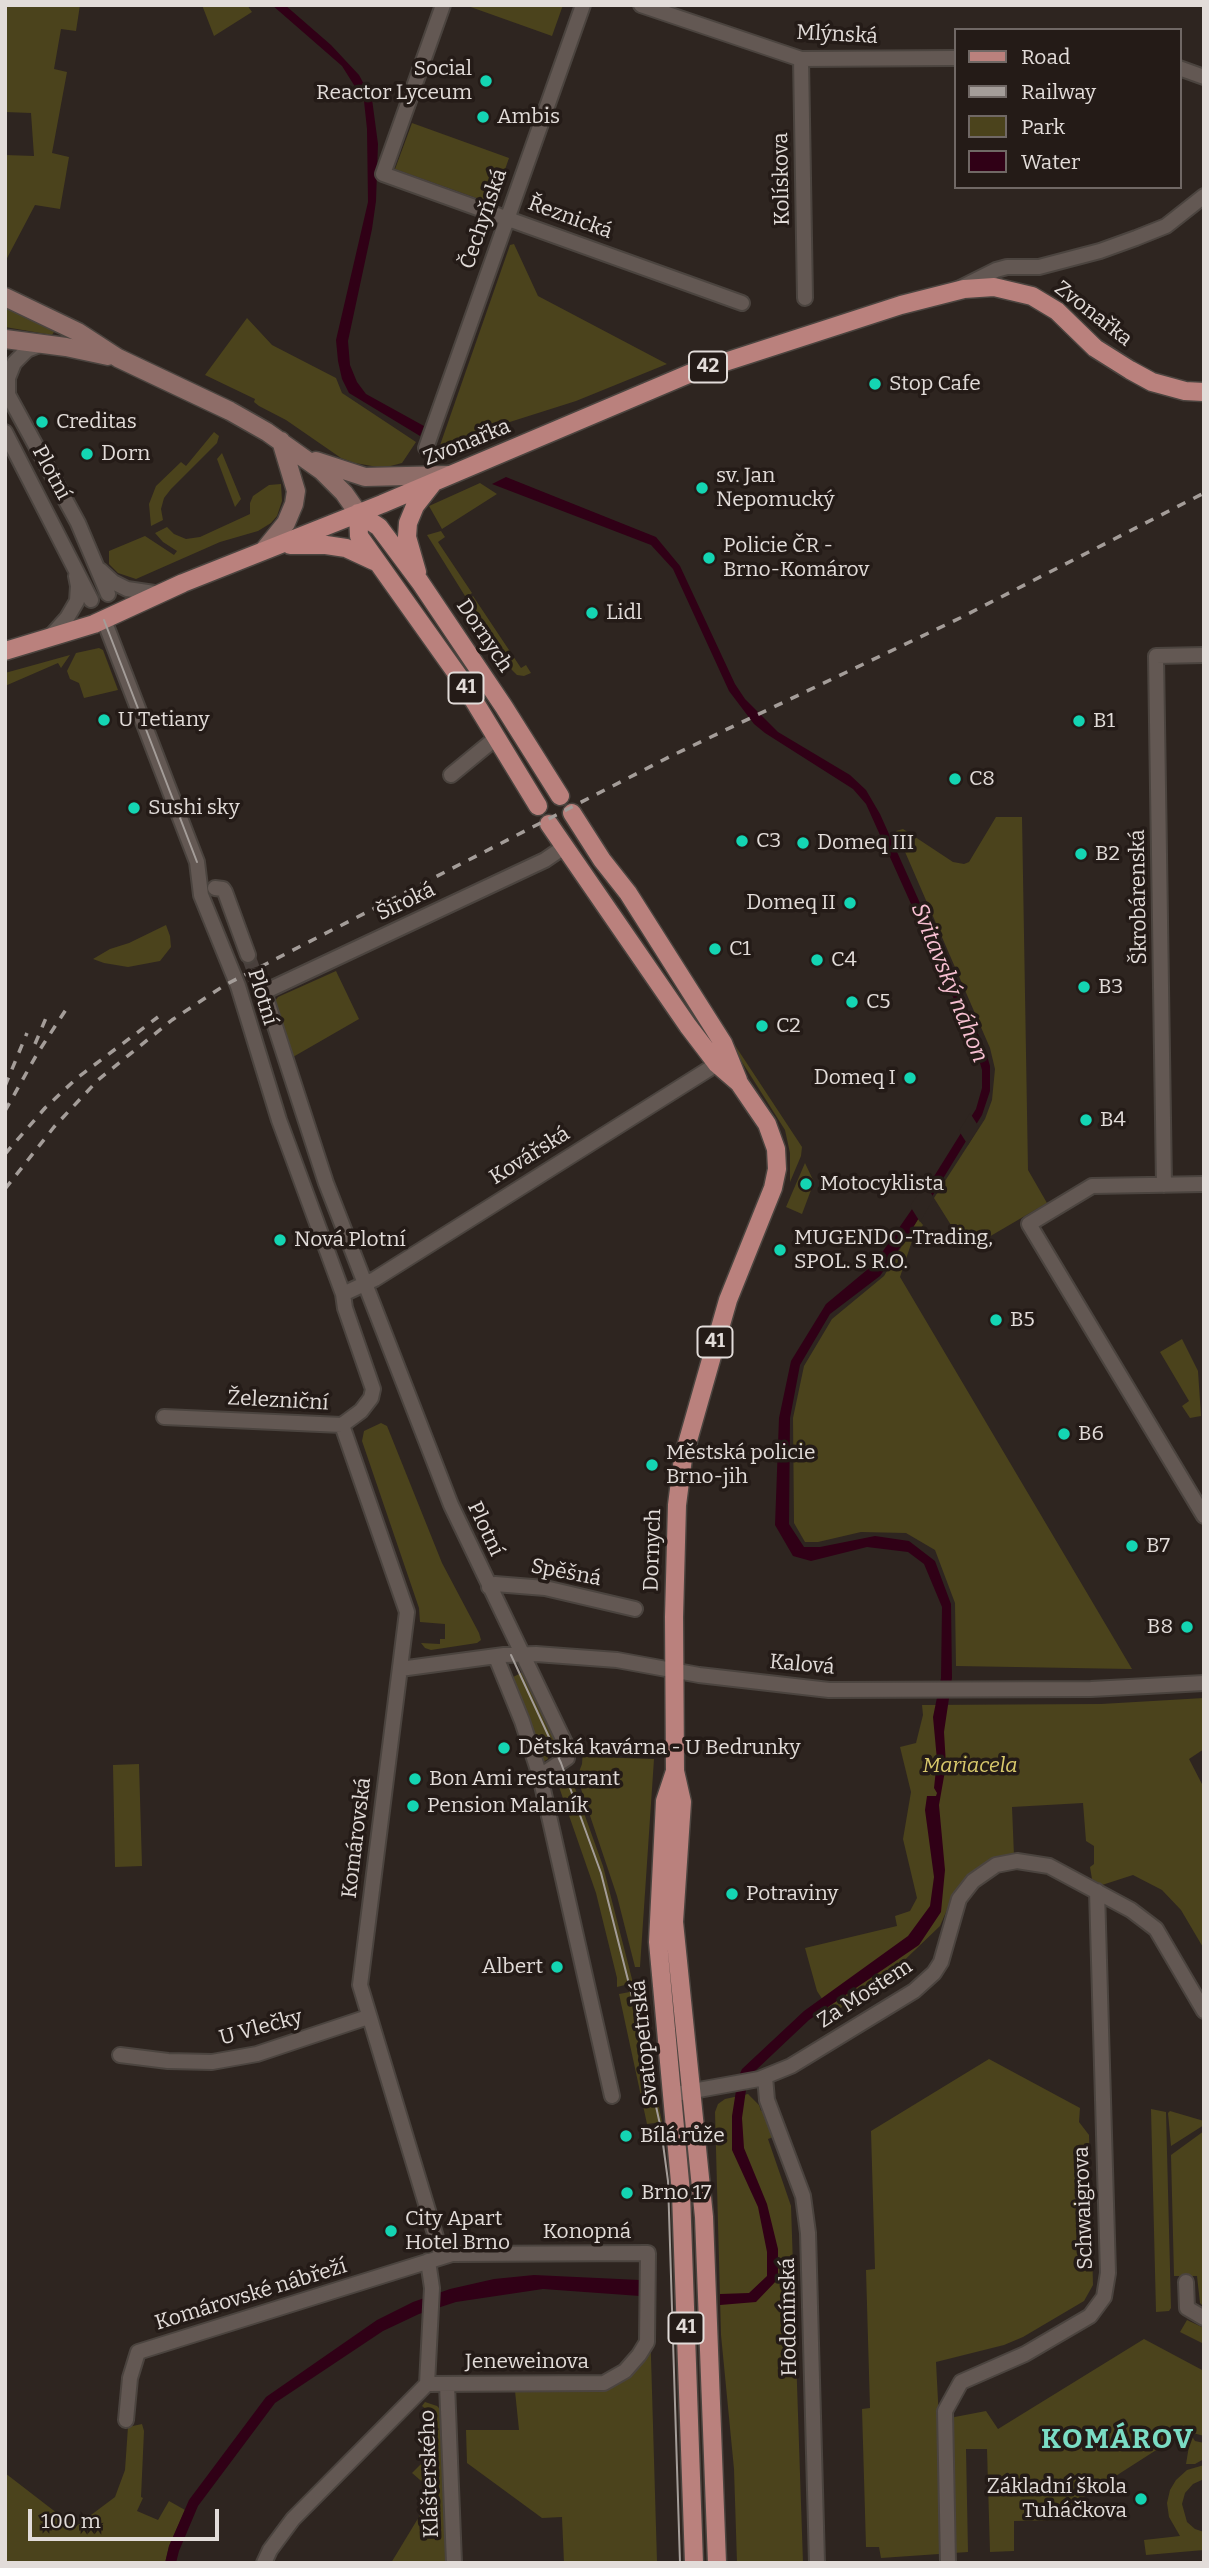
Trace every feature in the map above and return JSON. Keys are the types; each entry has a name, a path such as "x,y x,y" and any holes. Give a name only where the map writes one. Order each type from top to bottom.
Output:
{"main road":[{"name":"Zvonařka","path":"5,652 104,620 271,547 539,439 691,373 901,305 952,292 984,286 1032,296 1057,311 1095,348 1130,370 1152,382 1204,392"},
{"name":"Dornych","path":"5,297 78,332 118,358 230,411 303,456 337,486 358,513 379,527 420,582 560,796"},
{"name":"Dornych","path":"5,339 118,358"},
{"path":"271,547 286,523 296,491 281,441"},
{"path":"303,456 365,477 442,478"},
{"path":"420,582 407,537 408,523 415,506 442,478"},
{"name":"Dornych","path":"358,513 359,536 468,691 538,806"},
{"path":"271,547 326,545 346,548 383,568"},
{"name":"Dornych","path":"572,813 628,893 723,1043 739,1083 771,1132 776,1149 777,1169 771,1193 741,1262 728,1300 680,1471 674,1618 675,1771 682,1802 674,1922 681,2001"},
{"name":"Dornych","path":"549,824 688,1026 717,1064 739,1083"},
{"name":"Svatopetrská","path":"675,1771 665,1801 657,1921 660,1974 704,2217 717,2563"},
{"name":"Svatopetrská","path":"681,2001 681,2193 694,2563"}],"street":[{"name":"Řeznická","path":"443,5 383,174 742,303"},
{"name":"Čechyňská","path":"426,448 583,5"},
{"name":"Mlýnská","path":"641,5 801,59 954,58"},
{"name":"Kolískova","path":"801,59 805,298"},
{"path":"1181,69 1204,77"},
{"name":"Zvonařka","path":"952,292 990,271 1039,267 1100,251 1166,226 1204,196"},
{"path":"1166,226 1204,211"},
{"name":"Plotní","path":"42,344 27,350 14,363 8,378 7,391 55,477 99,569 108,594"},
{"name":"Plotní","path":"5,432 91,600"},
{"name":"Plotní","path":"99,569 113,582 127,589 161,594"},
{"name":"Plotní","path":"47,640 67,618 77,601 75,571"},
{"name":"Plotní","path":"104,620 197,862 201,895 238,986 290,1155 343,1294 345,1308 373,1389"},
{"name":"Škrobárenská","path":"1164,1185 1156,656 1204,655"},
{"path":"452,775 496,738"},
{"name":"Široká","path":"264,992 533,865 564,847"},
{"name":"Plotní","path":"215,888 225,892 248,955"},
{"name":"Plotní","path":"256,977 264,992 307,1131 451,1505 489,1587"},
{"name":"Kovářská","path":"343,1294 366,1285 717,1064"},
{"path":"1204,1184 1092,1186 1029,1224 1204,1516"},
{"name":"Železniční","path":"164,1417 342,1425 361,1411 371,1398 373,1389"},
{"name":"Komárovská","path":"342,1425 406,1604 407,1619 360,1985 406,2140 435,2259"},
{"name":"Spěšná","path":"489,1587 495,1584 522,1585 556,1590 635,1609"},
{"path":"489,1587 568,1751 565,1761 540,1776"},
{"name":"Kalová","path":"400,1670 521,1654 617,1660 793,1687 965,1691 1121,1688 1204,1682"},
{"name":"Svatopetrská","path":"496,1657 522,1721 540,1776 612,2096"},
{"name":"Za Mostem","path":"682,2093 731,2086 762,2078 791,2066 914,1991 934,1973 941,1962 958,1899 973,1881 996,1865 1017,1861 1049,1866 1131,1910 1156,1929 1204,2011"},
{"name":"Schwaigrova","path":"948,2563 945,2411 961,2382 1025,2354 1090,2316 1104,2297 1108,2273 1097,1891"},
{"name":"U Vlečky","path":"120,2055 168,2061 212,2062 257,2054 368,2017"},
{"name":"Hodonínská","path":"762,2078 767,2100 803,2196 808,2233 817,2563"},
{"name":"Konopná","path":"435,2259 452,2254 648,2253"},
{"name":"Jeneweinova","path":"428,2384 604,2383 625,2371 647,2342 648,2253"},
{"path":"264,2563 270,2550 293,2519 428,2384 435,2259"},
{"name":"Komárovské nábřeží","path":"126,2420 130,2378 138,2352 435,2259"},
{"path":"1186,2282 1187,2308 1204,2318"},
{"name":"Klášterského","path":"447,2384 454,2563"}],"green space":[{"path":"6,5 80,5 76,31 61,29 54,69 67,72 52,153 69,157 60,209 35,205 5,262 5,155 34,156 31,113 5,112"},
{"path":"202,5 247,5 252,12 214,36"},
{"path":"465,5 563,5 552,36"},
{"path":"412,123 509,158 493,204 395,169"},
{"path":"514,244 538,296 667,364 576,401 494,427 438,451 510,245"},
{"path":"5,307 54,332 52,335 5,327"},
{"path":"247,318 272,345 336,378 342,393 416,442 402,463 383,468 341,458 286,420 259,406 254,402 255,399 205,375"},
{"path":"214,432 219,436 217,443 171,489 164,498 161,509 163,520 151,526 149,504 156,486 181,462 186,466"},
{"path":"222,453 241,499 235,507 217,459"},
{"path":"480,483 497,494 442,529 429,506"},
{"path":"281,484 282,501 277,516 258,531 220,542 136,579 118,573 109,564 109,551 145,536 174,555 177,551 155,533 167,527 174,534 186,539 200,537 250,514 253,496 269,485"},
{"path":"441,531 445,537 438,542 472,593 468,596 465,596 427,535"},
{"path":"473,596 521,668 526,665 531,673 517,675 512,670 468,601"},
{"path":"99,648 103,650 118,690 84,698 79,683 70,679 67,671 76,653"},
{"path":"70,655 61,668 58,663 5,686 5,673"},
{"path":"996,817 1022,817 1028,1170 1047,1203 982,1241 971,1242 956,1233 934,1198 985,1119 992,1100 995,1069 990,1048 896,831 903,829 953,862 964,864 969,862"},
{"path":"166,925 171,947 160,961 128,967 93,959 110,949"},
{"path":"336,971 359,1019 293,1057 274,1002 278,997"},
{"path":"716,1021 719,1021 802,1147 790,1182 790,1153 785,1130"},
{"path":"805,1163 814,1182 802,1214 786,1207"},
{"path":"918,1219 923,1225 912,1241 900,1277 1132,1669 956,1666 955,1603 935,1550 906,1533 861,1532 818,1542 805,1542 794,1523 793,1418 804,1366 832,1319 884,1276"},
{"path":"1182,1339 1198,1371 1201,1416 1190,1418 1182,1406 1189,1401 1160,1352"},
{"path":"381,1423 387,1426 442,1563 479,1633 481,1640 477,1643 431,1650 421,1643 440,1644 440,1639 445,1639 445,1624 420,1622 419,1608 362,1441 364,1431"},
{"path":"523,1672 562,1747 561,1752 558,1748 547,1754 548,1759 540,1764 511,1678"},
{"name":"Mariacela","path":"1204,1698 1204,1749 1189,1759 1204,1788 1204,1949 1181,1910 1162,1890 1133,1875 1102,1885 1092,1879 1090,1867 1094,1864 1094,1846 1086,1841 1083,1803 1012,1807 1014,1856 992,1861 973,1872 955,1891 940,1926 890,1974 832,2014 817,1991 805,1948 897,1926 895,1916 910,1911 917,1898 903,1839 911,1792 900,1747 916,1743 923,1715 922,1705 1101,1704"},
{"path":"583,1749 594,1757 654,1759 640,1967 635,1967 617,1896 577,1777 582,1764"},
{"path":"139,1764 142,1866 115,1867 113,1765"},
{"path":"571,1777 603,1866 633,1983 617,1987 596,1893 558,1784"},
{"path":"635,1991 662,2122 647,2124 619,1994"},
{"path":"989,2059 1080,2108 1079,2122 1089,2135 1093,2285 1084,2301 1023,2337 1004,2345 936,2362 939,2420 986,2411 998,2429 1144,2339 1204,2371 1204,2436 1186,2431 1072,2504 1065,2520 1014,2521 1014,2551 990,2552 987,2449 966,2449 968,2552 881,2558 879,2547 866,2547 862,2409 870,2408 866,2270 875,2269 871,2131"},
{"path":"748,2094 763,2111 773,2137 768,2139 791,2206 803,2563 737,2563 734,2469 721,2335 715,2112 718,2104 725,2099"},
{"path":"1151,2109 1166,2112 1171,2308 1169,2311 1156,2312"},
{"path":"1170,2111 1204,2121 1204,2125 1171,2146"},
{"path":"1204,2131 1204,2307 1200,2303 1197,2276 1174,2276 1171,2155"},
{"path":"1187,2320 1204,2328 1204,2344 1180,2332"},
{"path":"650,2323 657,2562 564,2563 562,2517 542,2518 467,2463 466,2430 519,2430 515,2391 600,2391 630,2363"},
{"path":"425,2402 437,2406 444,2413 448,2562 391,2563 434,2492 412,2473 429,2456 427,2454 438,2439 434,2435 439,2429 432,2423 436,2417 422,2406"},
{"path":"142,2424 143,2498 137,2511 158,2520 169,2501 185,2510 169,2546 165,2563 5,2563 5,2473 75,2527 115,2497 125,2470 128,2427"},
{"path":"1191,2435 1195,2441 1204,2443 1204,2459 1195,2464 1186,2464 1189,2446 1184,2440"},
{"path":"1204,2465 1204,2479 1193,2484 1185,2493 1182,2504 1187,2522 1204,2532 1204,2550 1146,2555 1144,2540 1180,2536 1169,2517 1167,2503 1170,2490 1187,2470"}],"water":[{"path":"272,5 285,5 331,45 359,75 372,99 378,144 376,201 348,341 350,365 366,394 424,426 420,436 349,393 338,361 336,340 368,202 364,101 342,66"},
{"name":"Svitavský náhon","path":"506,477 656,537 680,566 735,684 745,699 778,732 850,775 866,790 880,814 990,1066 990,1091 982,1115 906,1239 880,1276 830,1314 800,1365 790,1418 789,1524 804,1547 820,1547 875,1536 909,1541 935,1561 951,1604 952,1678 944,1732 946,1765 939,1805 945,1870 941,1912 919,1945 809,2020 755,2071 746,2090 742,2118 744,2148 767,2204 778,2249 778,2279 756,2302 720,2305 720,2294 749,2293 767,2276 767,2252 758,2207 732,2150 732,2116 738,2078 742,2069 804,2011 908,1936 930,1906 934,1877 925,1810 927,1796 936,1796 937,1793 934,1788 937,1760 933,1717 941,1678 942,1607 924,1564 908,1552 867,1547 811,1561 793,1556 775,1525 779,1418 791,1361 826,1304 874,1264 928,1186 976,1109 982,1088 982,1070 975,1046 866,804 853,789 754,724 729,691 673,569 651,545 492,484"},
{"path":"534,2275 640,2280 640,2296 543,2289 456,2302 419,2314 383,2331 275,2403 198,2506 176,2563 165,2563 169,2546 189,2500 266,2397 377,2320 413,2302 450,2289 494,2279"}],"pier":[{"path":"970,1113 979,1127 968,1145 959,1131"},
{"path":"925,1184 934,1198 920,1222 910,1206"}],"tunnel":[{"path":"248,955 256,977"}],"tram line":[{"path":"104,620 197,862"},
{"path":"511,1655 561,1763 601,1873 661,2129 668,2181 680,2563"}],"railway":[{"path":"5,1189 54,1127 98,1080 172,1020 225,985 671,756 960,618 1204,493"},
{"path":"5,1111 67,1008"},
{"path":"5,1154 45,1108 77,1078 158,1017"},
{"path":"35,1044 46,1018"},
{"path":"5,1086 27,1033"}],"place":[{"name":"Social Reactor Lyceum","path":"486,81"},
{"name":"Ambis","path":"483,117"},
{"name":"Stop Cafe","path":"875,384"},
{"name":"Creditas","path":"42,422"},
{"name":"Dorn","path":"87,454"},
{"name":"sv. Jan Nepomucký","path":"702,488"},
{"name":"Policie ČR - Brno-Komárov","path":"709,558"},
{"name":"Lidl","path":"592,613"},
{"name":"U Tetiany","path":"104,720"},
{"name":"B1","path":"1079,721"},
{"name":"C8","path":"955,779"},
{"name":"Sushi sky","path":"134,808"},
{"name":"C3","path":"742,841"},
{"name":"Domeq III","path":"803,843"},
{"name":"B2","path":"1081,854"},
{"name":"Domeq II","path":"850,903"},
{"name":"C1","path":"715,949"},
{"name":"C4","path":"817,960"},
{"name":"B3","path":"1084,987"},
{"name":"C5","path":"852,1002"},
{"name":"C2","path":"762,1026"},
{"name":"Domeq I","path":"910,1078"},
{"name":"B4","path":"1086,1120"},
{"name":"Motocyklista","path":"806,1184"},
{"name":"Nová Plotní","path":"280,1240"},
{"name":"MUGENDO-Trading, SPOL. S R.O.","path":"780,1250"},
{"name":"B5","path":"996,1320"},
{"name":"B6","path":"1064,1434"},
{"name":"Městská policie Brno-jih","path":"652,1465"},
{"name":"B7","path":"1132,1546"},
{"name":"B8","path":"1187,1627"},
{"name":"Dětská kavárna - U Bedrunky","path":"504,1748"},
{"name":"Bon Ami restaurant","path":"415,1779"},
{"name":"Pension Malaník","path":"413,1806"},
{"name":"Potraviny","path":"732,1894"},
{"name":"Albert","path":"557,1967"},
{"name":"Bílá růže","path":"626,2136"},
{"name":"Brno 17","path":"627,2193"},
{"name":"City Apart Hotel Brno","path":"391,2231"},
{"name":"Základní škola Tuháčkova","path":"1141,2499"}],"district":[{"name":"KOMÁROV","path":"1118,2440"}]}
